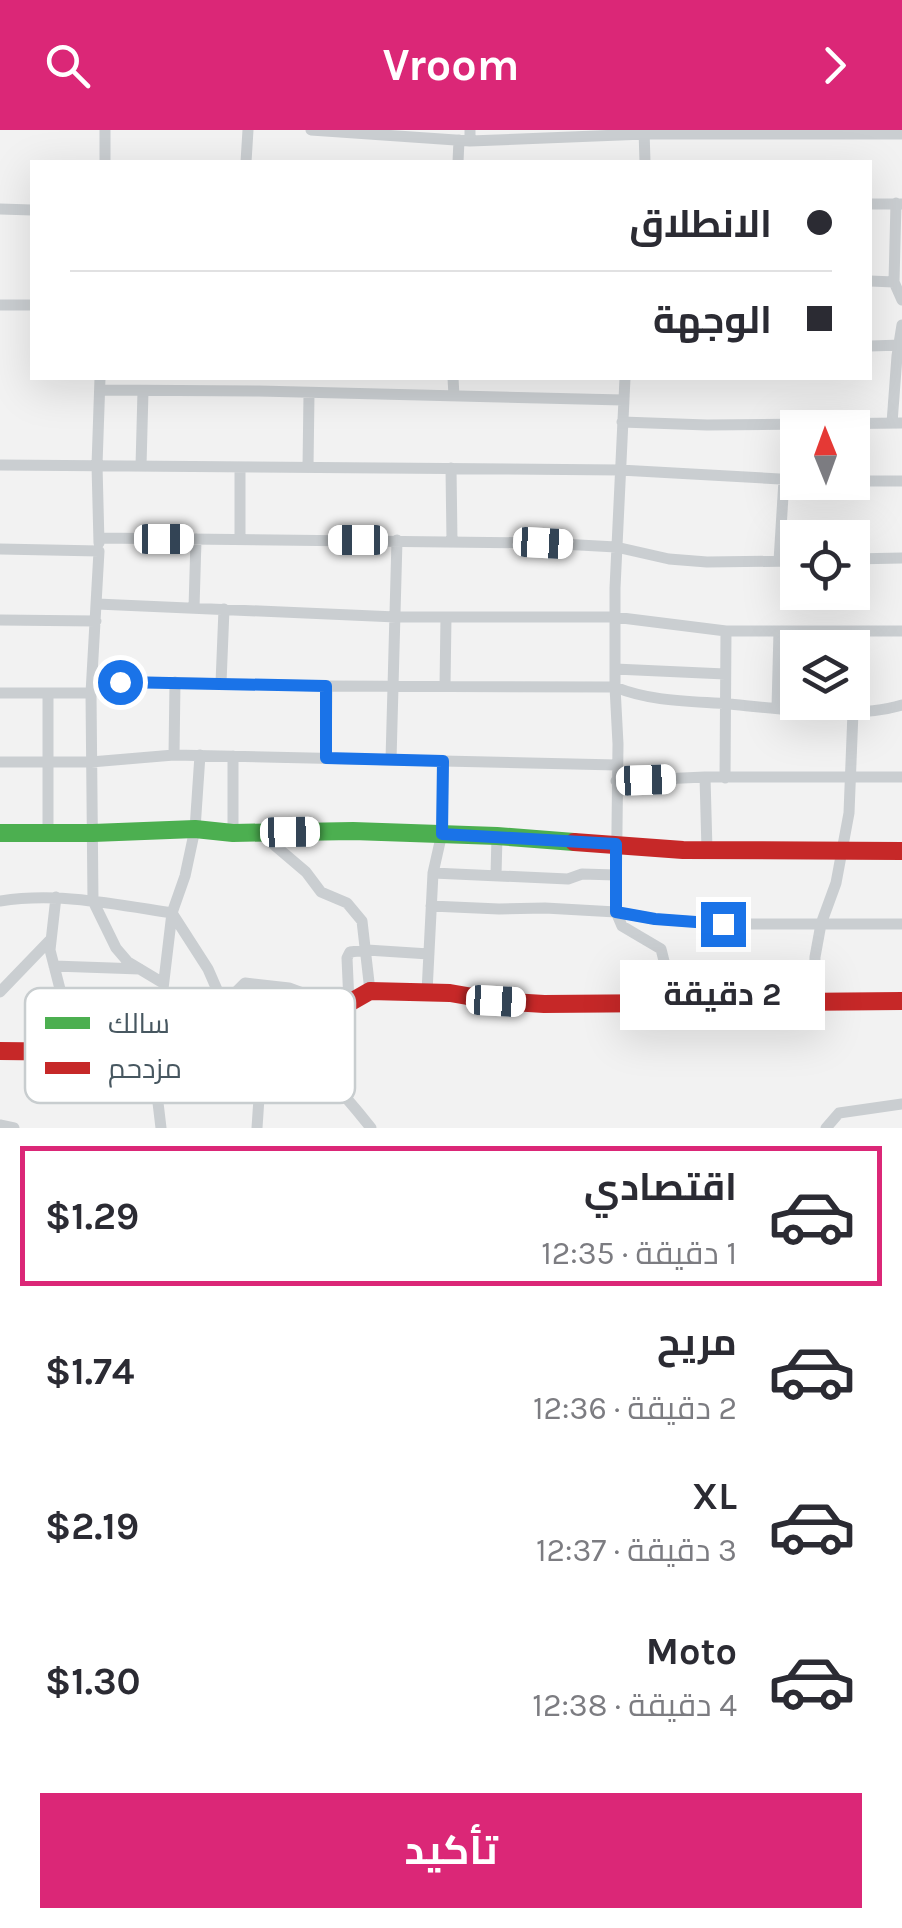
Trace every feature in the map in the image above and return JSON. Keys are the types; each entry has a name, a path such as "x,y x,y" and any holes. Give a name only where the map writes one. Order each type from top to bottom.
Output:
{"street":[{"path":"105,130 105,160"},
{"path":"246,160 248,130"},
{"path":"310,130 467,137 644,132 902,134"},
{"path":"644,132 645,160"},
{"path":"872,204 899,204 894,282 902,300"},
{"path":"0,209 30,210"},
{"path":"872,282 894,282"},
{"path":"0,306 30,304"},
{"path":"622,422 897,423 902,325"},
{"path":"872,346 900,345"},
{"path":"453,380 454,396"},
{"path":"625,380 614,617 616,912 622,926 661,949 664,961 653,1003"},
{"path":"163,982 128,962 116,948 93,900 91,687 99,545 100,384 143,391 259,384 309,394 623,400"},
{"path":"141,466 143,391"},
{"path":"308,467 309,394"},
{"path":"0,465 620,470 780,479"},
{"path":"240,468 240,539"},
{"path":"451,468 452,540"},
{"path":"870,481 902,482"},
{"path":"194,608 196,539"},
{"path":"0,548 196,539 452,540 616,547 669,559 708,562 780,561"},
{"path":"391,760 397,540"},
{"path":"870,559 902,558"},
{"path":"0,692 48,693 175,682 615,687 654,698 778,708 780,631 726,631 614,617 396,617 97,604"},
{"path":"220,683 224,609"},
{"path":"444,686 446,617"},
{"path":"0,620 96,621"},
{"path":"725,778 726,631"},
{"path":"870,631 902,631"},
{"path":"615,669 725,674"},
{"path":"174,755 175,682"},
{"path":"326,686 326,758"},
{"path":"48,693 48,833"},
{"path":"870,712 902,705"},
{"path":"814,1002 821,924 836,882 849,814 853,720"},
{"path":"0,762 91,762 200,755 617,765"},
{"path":"162,988 172,913 186,876 195,829 200,755"},
{"path":"233,756 233,833"},
{"path":"427,992 433,873 442,834 443,761"},
{"path":"705,777 707,850"},
{"path":"616,780 902,778"},
{"path":"0,833 353,831 707,850 902,851"},
{"path":"259,832 306,872 321,892 351,907 364,924 370,991"},
{"path":"496,875 497,836"},
{"path":"433,873 568,879 582,874 616,875"},
{"path":"0,901 56,897 172,913 216,988"},
{"path":"56,897 51,957 60,988"},
{"path":"431,906 616,912 698,923 902,924"},
{"path":"0,992 51,939"},
{"path":"347,988 348,954 367,950 429,954"},
{"path":"54,966 140,969"},
{"path":"240,988 245,983 288,988"},
{"path":"355,1000 370,991 450,993 544,1004 902,1000"},
{"path":"0,1051 25,1051"},
{"path":"159,1103 162,1128"},
{"path":"257,1128 259,1103"},
{"path":"351,1103 371,1128"},
{"path":"826,1128 839,1114 902,1104"},
{"path":"0,1126 14,1128"}],"traffic: fast":[{"path":"0,833 353,831 574,842"}],"traffic: jam":[{"path":"574,842 683,850 902,851"},
{"path":"355,1000 370,991 450,993 544,1004 902,1001"},
{"path":"0,1051 25,1051"}],"route":[{"path":"120,682 326,686 326,758 443,761 442,834 616,844 616,912 723,924"}]}
